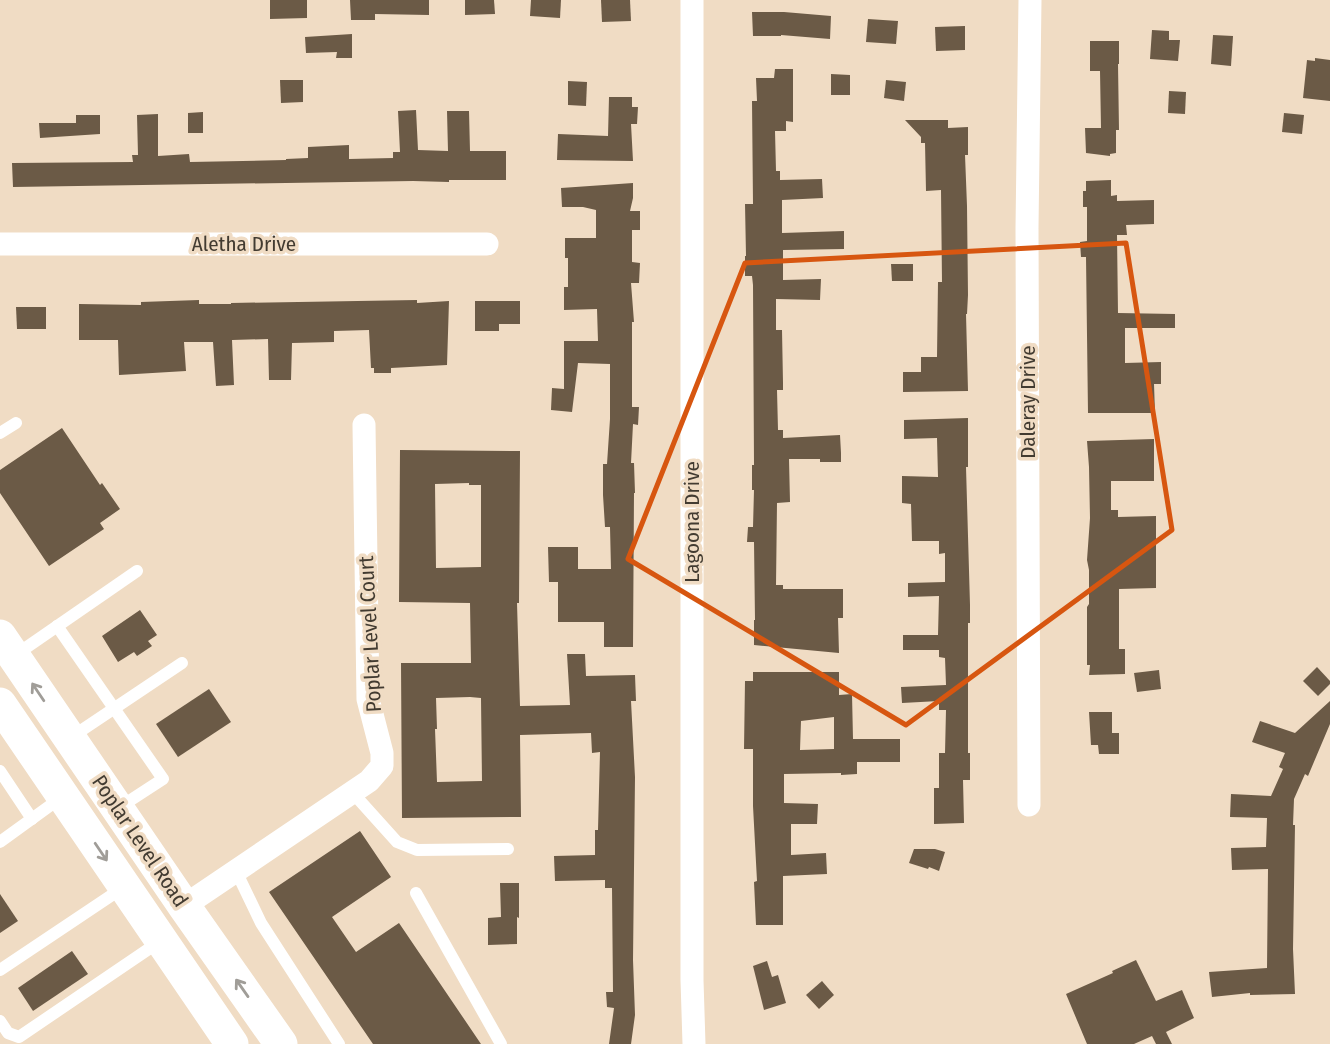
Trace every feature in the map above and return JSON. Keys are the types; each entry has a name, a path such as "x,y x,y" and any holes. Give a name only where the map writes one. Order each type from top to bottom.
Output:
{"main road":[{"name":"Poplar Level Road","path":"7,646 281,1044"},
{"name":"Poplar Level Road","path":"0,704 232,1044"}],"street":[{"name":"Lagoona Drive","path":"692,0 694,1044"},
{"name":"Daleray Drive","path":"1029,805 1027,228 1030,0"},
{"name":"Aletha Drive","path":"0,244 487,244"},
{"name":"Poplar Level Court","path":"184,906 369,781 382,766 382,753 368,699 364,425"}],"lane":[{"path":"0,433 16,422"},
{"path":"7,646 57,626 137,571"},
{"path":"57,626 163,779 117,809"},
{"path":"70,738 182,663"},
{"path":"0,771 32,819"},
{"path":"352,792 397,842 417,850 508,849"},
{"path":"0,842 63,796"},
{"path":"236,870 261,923 339,1044"},
{"path":"0,970 124,887"},
{"path":"416,893 501,1044"},
{"path":"0,1021 8,1032 19,1037 161,941"}],"highlighted area":[{"path":"1126,243 1172,530 906,725 628,559 745,263"}],"building":[{"path":"270,0 307,0 307,18 270,19"},
{"path":"350,0 429,0 429,15 375,14 375,20 351,20"},
{"path":"465,0 494,0 495,14 465,15"},
{"path":"531,0 561,0 560,18 530,16"},
{"path":"601,0 630,0 631,21 602,22"},
{"path":"752,12 831,16 830,39 753,36"},
{"path":"868,19 898,21 896,44 866,42"},
{"path":"965,26 965,50 936,51 935,27"},
{"path":"1152,30 1169,31 1169,40 1180,40 1178,61 1150,59"},
{"path":"352,34 352,58 336,58 337,52 306,53 305,37"},
{"path":"1213,35 1233,36 1231,66 1211,64"},
{"path":"1090,41 1119,41 1119,130 1116,130 1116,153 1110,156 1086,153 1085,128 1101,128 1100,71 1090,71"},
{"path":"1315,58 1330,60 1330,101 1303,98 1307,60 1315,61"},
{"path":"775,69 793,69 793,122 786,121 786,131 775,131 776,171 780,171 780,180 822,179 823,198 782,200 782,233 844,231 844,249 783,250 783,280 821,279 820,300 776,299 776,330 782,330 783,383 783,390 777,390 778,430 783,430 783,438 840,435 841,462 789,459 790,502 777,503 776,585 783,585 783,589 843,589 843,618 838,618 839,653 754,645 754,542 747,542 748,527 753,527 754,490 753,285 752,276 745,276 745,204 753,204 752,101 757,101 756,78 774,78"},
{"path":"831,74 850,75 850,95 831,95"},
{"path":"280,80 303,80 303,102 281,103"},
{"path":"886,80 906,82 904,101 884,98"},
{"path":"568,81 587,82 586,106 568,105"},
{"path":"1169,91 1186,92 1185,114 1168,113"},
{"path":"609,97 632,97 632,107 638,107 637,124 631,124 633,161 557,160 558,134 608,136"},
{"path":"416,110 418,150 448,151 447,111 469,111 470,151 506,151 506,180 13,187 12,163 133,162 132,155 138,155 137,115 158,114 158,156 189,154 190,162 308,158 308,147 349,145 349,159 393,158 393,152 400,152 398,111"},
{"path":"203,112 203,133 188,133 188,113"},
{"path":"1284,113 1304,115 1302,134 1282,132"},
{"path":"76,115 100,115 100,134 40,138 39,123 76,123"},
{"path":"905,120 948,120 948,128 968,127 968,155 965,155 968,391 903,392 903,372 921,372 921,357 937,357 938,282 942,282 941,190 926,191 925,143 921,143 921,137"},
{"path":"1111,180 1111,196 1117,195 1117,201 1154,200 1154,224 1126,225 1127,235 1117,235 1118,313 1175,314 1175,328 1125,328 1125,363 1161,362 1161,384 1154,384 1155,413 1088,413 1086,257 1081,257 1080,242 1087,241 1087,207 1083,207 1083,191 1086,191 1086,181"},
{"path":"633,183 630,211 640,211 640,230 632,230 632,262 640,263 639,283 631,283 634,322 632,407 639,407 638,425 633,424 631,463 634,463 635,493 633,647 604,647 604,622 558,622 558,582 549,582 548,547 578,547 578,569 611,569 610,527 605,527 603,495 603,464 607,464 610,419 610,364 578,363 572,412 551,410 552,388 564,389 564,341 598,341 597,309 564,310 564,287 568,287 565,238 596,238 596,210 562,207 561,188"},
{"path":"891,264 913,264 913,281 892,281"},
{"path":"199,300 199,304 449,301 447,365 391,368 391,373 374,373 374,368 371,368 369,330 334,331 334,342 292,343 291,380 269,380 268,339 232,340 234,385 216,386 213,342 184,342 186,371 119,375 118,340 79,340 79,304 141,305 141,302"},
{"path":"475,301 520,301 520,324 499,324 499,331 475,331"},
{"path":"16,307 46,307 46,329 17,329"},
{"path":"968,418 966,467 970,605 970,780 963,780 964,823 934,824 934,788 939,788 939,753 945,753 946,710 939,710 939,701 902,703 901,687 946,685 945,658 939,657 939,650 903,650 903,635 938,635 939,596 908,597 908,583 945,582 945,553 939,554 939,541 912,541 911,504 902,503 902,476 938,477 937,438 904,439 904,420"},
{"path":"62,428 100,485 102,483 120,509 100,523 104,529 49,566 0,493 0,470"},
{"path":"1154,439 1154,481 1111,481 1111,510 1118,510 1118,517 1156,516 1156,588 1119,589 1119,649 1125,649 1125,674 1089,675 1087,560 1090,518 1087,441"},
{"path":"400,450 520,451 517,603 520,706 570,705 567,654 585,654 586,676 635,675 636,701 631,701 635,777 635,1015 631,1044 609,1044 614,1008 607,1007 606,992 613,992 612,888 605,888 605,880 555,881 554,856 595,855 600,752 592,753 591,733 520,735 521,817 402,818 401,663 471,663 470,603 399,602","holes":["435,484 481,485 481,567 436,568","436,698 481,698 482,781 437,782"]},
{"path":"140,610 157,635 148,641 152,646 137,656 134,652 118,662 102,636"},
{"path":"1317,667 1330,681 1318,696 1303,681"},
{"path":"1159,670 1161,689 1137,692 1134,673"},
{"path":"753,672 839,672 839,695 852,694 853,739 900,739 900,762 857,762 857,774 784,774 784,803 818,804 817,824 791,824 791,855 826,853 827,874 783,876 783,925 756,925 753,749 744,749 745,681 753,681","holes":["834,717 834,749 800,750 801,721"]},
{"path":"209,689 231,722 178,757 156,724"},
{"path":"1330,701 1330,724 1308,776 1305,774 1294,799 1295,994 1250,993 1212,997 1209,972 1267,968 1268,869 1232,870 1231,848 1266,847 1267,818 1230,817 1231,794 1271,796 1283,769 1279,767 1285,753 1252,742 1260,721 1295,733"},
{"path":"1089,712 1112,712 1112,733 1119,733 1119,754 1099,754 1098,745 1091,745"},
{"path":"360,831 391,877 332,917 356,952 399,923 481,1044 373,1044 269,892"},
{"path":"914,849 945,852 939,871 909,863"},
{"path":"500,883 519,883 517,944 488,945 488,918 501,917"},
{"path":"0,894 18,921 0,933"},
{"path":"72,951 88,974 33,1011 18,988"},
{"path":"1136,960 1156,1001 1182,990 1194,1018 1166,1032 1172,1044 1156,1044 1152,1036 1134,1044 1087,1044 1066,994"},
{"path":"767,961 772,977 778,975 786,1003 764,1010 753,966"},
{"path":"822,981 834,995 819,1009 806,995"}]}
